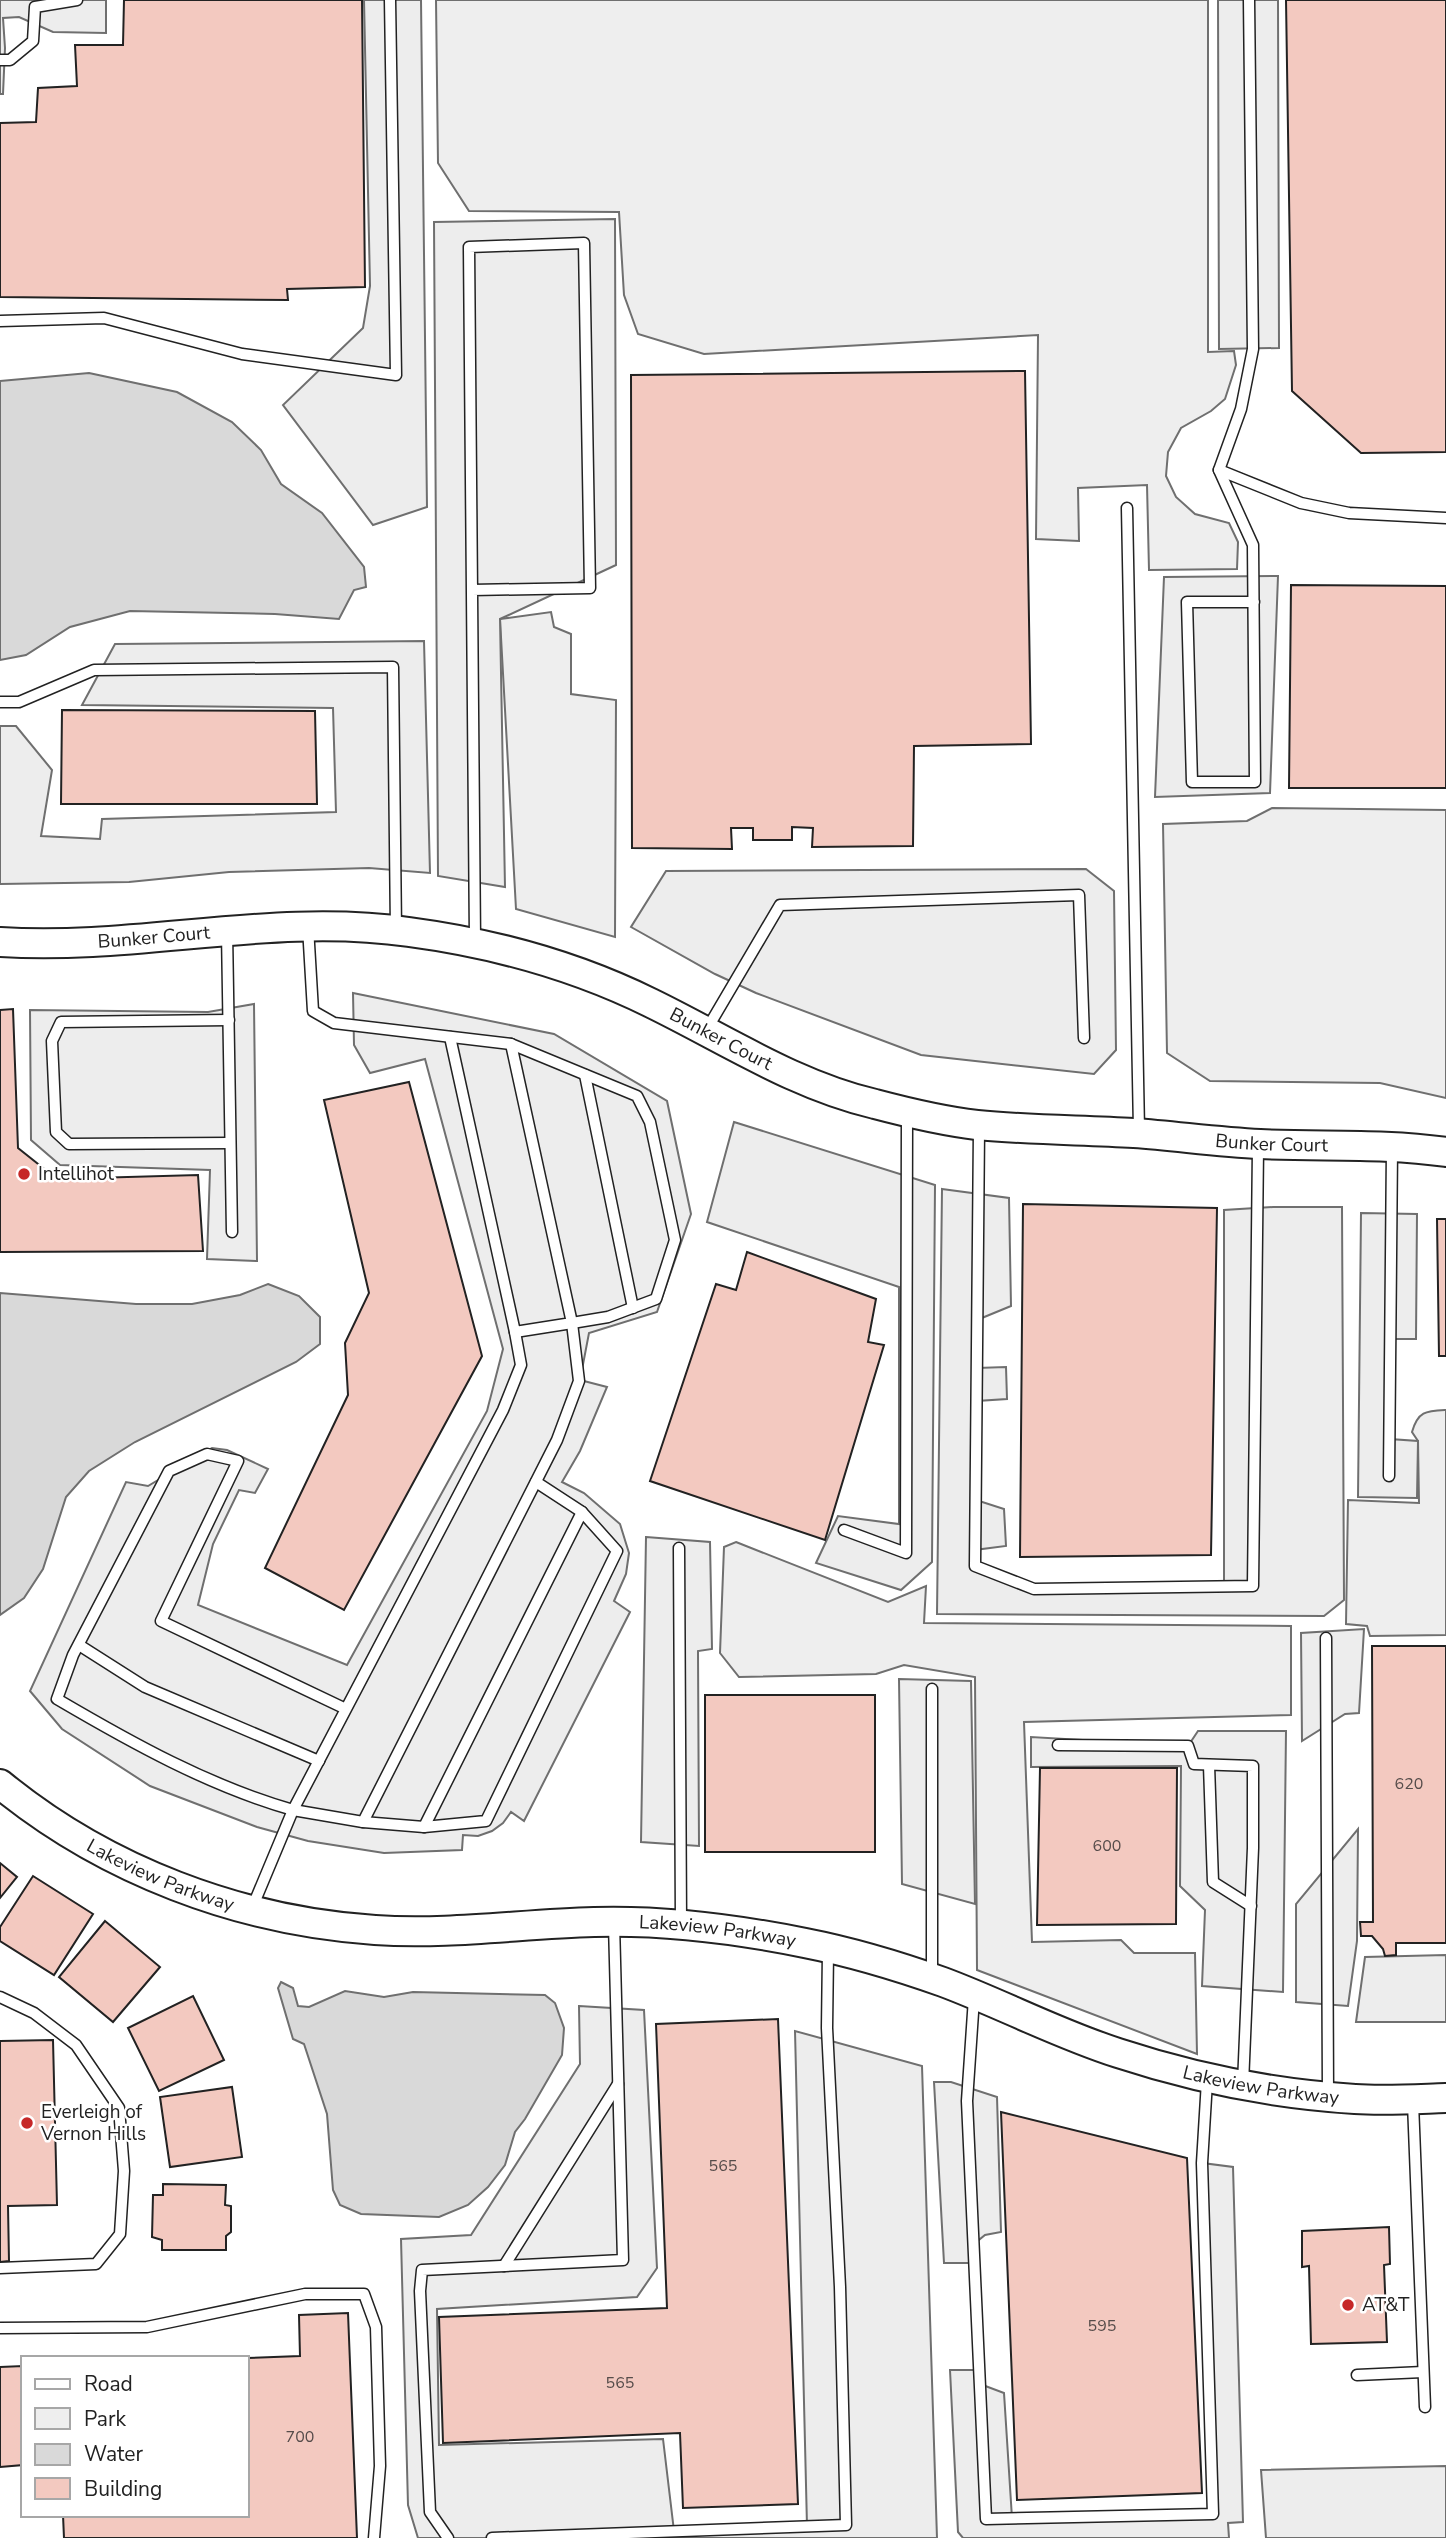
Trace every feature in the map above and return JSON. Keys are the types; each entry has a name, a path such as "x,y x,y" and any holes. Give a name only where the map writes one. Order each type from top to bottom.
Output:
{"street":[{"name":"Bunker Court","path":"0,942 126,942 267,927 396,930 475,944 580,973 650,1003 801,1080 907,1112 979,1125 1258,1144 1392,1147 1446,1152"},
{"name":"Lakeview Parkway","path":"0,1784 29,1808 72,1836 136,1870 193,1893 282,1918 374,1930 446,1931 614,1922 741,1931 828,1948 932,1979 1074,2038 1117,2053 1207,2077 1357,2099 1446,2098"}],"lane":[{"path":"0,60 10,60 33,41 35,7 77,0"},
{"path":"0,321 104,318 242,354 396,375 390,0"},
{"path":"1249,0 1253,349 1241,409 1219,470 1253,545 1254,602 1255,782 1192,782 1187,602 1254,602"},
{"path":"472,590 590,588 584,243 469,247 475,944"},
{"path":"1219,470 1301,503 1349,513 1446,518"},
{"path":"1127,508 1139,1134"},
{"path":"0,702 19,702 94,670 393,667 396,930"},
{"path":"705,1032 780,905 1079,895 1083,1038"},
{"path":"308,927 313,1011 334,1023 511,1044 637,1096 650,1122 675,1240 656,1298 608,1317 515,1332"},
{"path":"227,931 232,1232"},
{"path":"229,1020 61,1022 52,1041 56,1132 69,1144 230,1143"},
{"path":"251,1909 293,1810 511,1393 521,1364 450,1037"},
{"path":"363,1822 557,1440 579,1381 572,1323 511,1044"},
{"path":"585,1075 633,1308"},
{"path":"844,1530 906,1553 907,1112"},
{"path":"979,1125 975,1566 1034,1589 1254,1586 1258,1144"},
{"path":"1389,1476 1392,1147"},
{"path":"346,1709 161,1621 238,1461 207,1454 169,1471 79,1645 57,1699 130,1742 262,1801 293,1810 363,1822 424,1827 486,1821 617,1551 582,1512 536,1482"},
{"path":"424,1827 582,1512"},
{"path":"679,1548 681,1926"},
{"path":"1326,1637 1328,2096"},
{"path":"79,1645 145,1687 319,1760"},
{"path":"932,1689 932,1979"},
{"path":"1058,1745 1188,1746 1194,1764 1253,1766 1251,1906 1243,2084"},
{"path":"1209,1765 1213,1882 1251,1906"},
{"path":"448,2538 430,2512 420,2291 422,2270 623,2260 614,1922"},
{"path":"492,2538 846,2525 840,2287 827,2028 828,1948"},
{"path":"974,1995 967,2101 986,2519 1213,2514 1202,2163 1207,2077"},
{"path":"0,1997 34,2013 76,2045 119,2108 124,2171 120,2234 96,2264 0,2268"},
{"path":"504,2266 618,2084"},
{"path":"1413,2099 1424,2407"},
{"path":"0,2328 147,2327 305,2294 364,2294 376,2328 380,2466 374,2538"},
{"path":"1357,2375 1423,2372"}],"green space":[{"path":"436,0 1208,0 1208,352 1234,351 1236,365 1225,399 1211,411 1181,428 1168,452 1166,476 1176,497 1195,514 1229,523 1238,542 1237,569 1149,570 1147,485 1078,488 1079,541 1036,539 1038,335 704,354 638,334 624,295 619,212 469,211 438,163"},
{"path":"551,612 554,627 571,634 571,694 616,700 615,937 516,909 500,619"},
{"path":"1272,808 1446,810 1446,1098 1380,1083 1210,1081 1167,1053 1163,824 1247,821"},
{"path":"1446,1410 1446,1635 1370,1636 1367,1626 1346,1624 1348,1500 1419,1503 1418,1441 1412,1432 1420,1416"},
{"path":"736,1542 888,1602 926,1586 924,1623 1291,1626 1291,1715 1024,1722 1032,1942 1121,1940 1134,1953 1195,1953 1197,2054 977,1970 975,1677 904,1665 876,1674 739,1677 720,1653 724,1547"}],"shaded area":[{"path":"0,0 106,0 106,33 53,32 19,17 3,18 5,48 3,94 0,94"},
{"path":"364,0 421,0 427,507 373,525 283,405 363,328 370,286"},
{"path":"1218,0 1278,0 1279,348 1219,349"},
{"path":"615,219 616,565 500,619 505,887 438,876 434,222"},
{"path":"1278,576 1270,793 1155,797 1164,577"},
{"path":"424,641 430,873 369,868 229,872 129,882 0,884 0,726 16,726 52,770 41,836 100,839 102,819 336,812 333,708 82,705 115,644"},
{"path":"1086,869 1114,891 1116,1050 1094,1074 921,1055 756,993 715,974 631,927 666,871"},
{"path":"353,993 554,1034 667,1101 691,1214 657,1312 589,1333 580,1380 607,1387 580,1451 562,1482 584,1493 620,1524 629,1553 626,1574 614,1601 630,1612 524,1821 511,1812 503,1823 492,1831 478,1836 463,1835 462,1850 384,1853 308,1841 257,1827 150,1786 62,1729 30,1691 126,1482 148,1486 212,1448 227,1450 268,1469 255,1493 239,1490 213,1544 198,1605 347,1665 487,1411 503,1349 425,1059 370,1073 354,1045"},
{"path":"254,1004 257,1261 207,1259 210,1170 60,1165 31,1140 30,1010 208,1012"},
{"path":"734,1122 935,1185 932,1562 901,1590 816,1563 838,1516 899,1524 899,1287 707,1222"},
{"path":"942,1189 1009,1198 1011,1306 977,1320 977,1368 1006,1367 1007,1399 977,1401 976,1500 1004,1509 1006,1546 975,1550 975,1565 1034,1589 1224,1586 1224,1210 1342,1207 1344,1600 1324,1616 937,1614"},
{"path":"1361,1213 1417,1214 1416,1339 1391,1339 1390,1439 1418,1441 1417,1498 1358,1497"},
{"path":"646,1537 710,1542 712,1649 698,1651 699,1846 641,1842"},
{"path":"1364,1629 1359,1713 1345,1714 1302,1741 1301,1633"},
{"path":"899,1679 971,1681 975,1904 902,1884"},
{"path":"1198,1731 1286,1731 1283,1992 1202,1986 1205,1910 1180,1886 1181,1766 1031,1767 1031,1737 1188,1746"},
{"path":"1358,1829 1357,1941 1348,2006 1296,2002 1296,1904"},
{"path":"1446,1955 1446,2022 1356,2022 1365,1957"},
{"path":"579,2006 644,2010 657,2268 637,2297 437,2309 439,2445 663,2439 674,2531 807,2526 795,2031 922,2066 937,2538 418,2538 408,2505 401,2239 471,2235 580,2064"},
{"path":"934,2082 951,2082 997,2097 1001,2232 985,2235 974,2244 980,2384 1004,2393 1012,2518 1213,2514 1202,2163 1233,2167 1243,2522 1228,2523 1229,2538 963,2538 958,2532 950,2370 977,2370 972,2263 944,2263"},
{"path":"1446,2466 1446,2538 1266,2538 1261,2470"}],"water":[{"path":"89,373 177,392 232,422 261,450 281,484 322,513 364,567 366,587 354,590 339,619 275,614 130,611 70,627 26,655 0,660 0,381"},
{"path":"268,1284 299,1296 320,1317 320,1344 296,1362 135,1442 89,1471 66,1497 43,1569 24,1598 0,1615 0,1293 136,1304 192,1304 240,1295"},
{"path":"281,1982 293,1988 298,2006 309,2007 345,1991 384,1997 413,1992 545,1995 555,2003 564,2028 562,2055 515,2132 505,2165 488,2187 468,2205 439,2217 361,2214 340,2205 333,2190 327,2114 304,2044 293,2039 278,1988"}],"building":[{"path":"124,0 362,0 365,287 287,289 288,300 0,297 0,123 36,122 38,88 77,86 75,45 123,45"},
{"path":"1286,0 1446,0 1446,452 1361,453 1292,391"},
{"path":"1025,371 1031,744 914,746 913,846 812,847 813,828 792,827 792,840 753,840 753,828 731,828 732,849 632,848 631,375"},
{"path":"1291,585 1446,586 1446,788 1289,788"},
{"path":"62,710 315,711 317,804 61,804"},
{"path":"13,1009 18,1148 57,1179 198,1175 203,1251 0,1252 0,1010"},
{"path":"409,1082 482,1356 344,1610 265,1568 348,1395 345,1343 369,1293 324,1100"},
{"path":"1023,1204 1217,1208 1211,1555 1020,1557"},
{"path":"1437,1219 1446,1219 1446,1356 1439,1356"},
{"path":"747,1252 876,1299 868,1342 884,1345 825,1540 650,1481 716,1284 736,1290"},
{"path":"1372,1646 1446,1646 1446,1943 1396,1943 1396,1955 1385,1956 1383,1949 1372,1936 1361,1936 1360,1922 1373,1922"},
{"path":"705,1695 875,1695 875,1852 705,1852"},
{"path":"1040,1768 1177,1768 1176,1924 1037,1925"},
{"path":"0,1863 17,1877 0,1898"},
{"path":"33,1876 93,1914 54,1975 0,1941 0,1927"},
{"path":"105,1921 160,1967 113,2022 59,1977"},
{"path":"193,1996 224,2060 159,2091 128,2028"},
{"path":"778,2019 798,2504 683,2508 680,2433 443,2443 439,2317 667,2308 656,2024"},
{"name":"Everleigh of Vernon Hills","path":"53,2040 57,2205 8,2206 9,2261 0,2262 0,2041"},
{"path":"232,2087 242,2157 170,2167 160,2097"},
{"path":"1001,2112 1187,2158 1202,2493 1017,2500"},
{"path":"163,2184 226,2185 225,2205 231,2206 231,2232 226,2236 226,2250 162,2250 162,2240 152,2237 153,2195 163,2195"},
{"name":"AT&T","path":"1389,2227 1390,2264 1384,2265 1387,2342 1311,2344 1309,2266 1302,2267 1302,2231"},
{"path":"348,2313 357,2538 64,2538 63,2517 248,2517 248,2358 300,2356 299,2315"},
{"path":"21,2366 21,2465 0,2467 0,2367"}],"place":[{"name":"Intellihot","path":"24,1174"},
{"name":"Everleigh of Vernon Hills","path":"27,2123"},
{"name":"AT&T","path":"1348,2305"}]}
